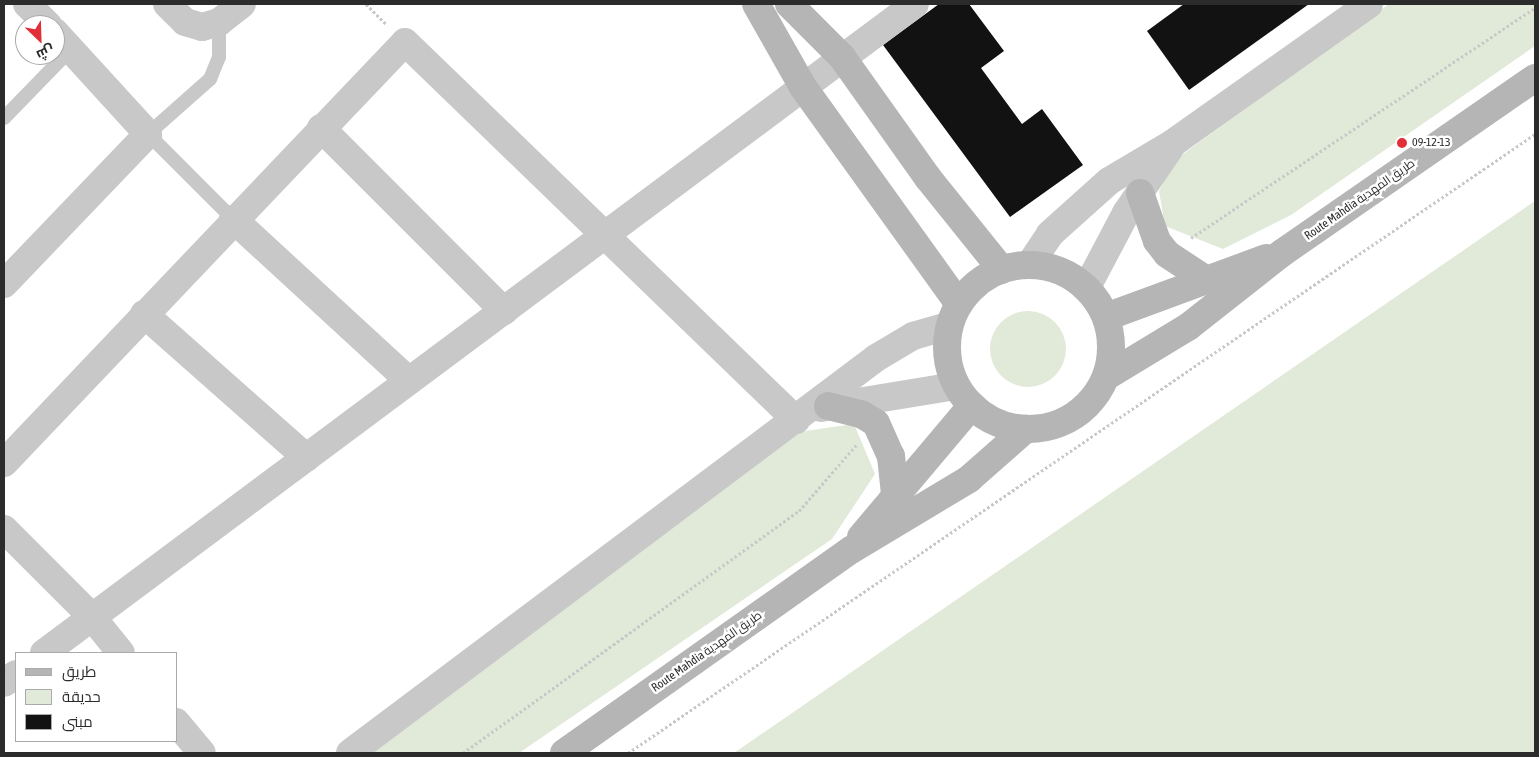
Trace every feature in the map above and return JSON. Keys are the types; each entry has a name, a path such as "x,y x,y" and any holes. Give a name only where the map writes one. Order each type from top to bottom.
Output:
{"street":[{"path":"27,4 38,15"},
{"path":"167,4 185,22 202,27 219,22 242,4"},
{"path":"756,4 803,87 954,315"},
{"path":"789,4 842,58 928,178 1002,270"},
{"path":"45,652 608,235 915,4"},
{"path":"1030,264 1050,234 1084,201 1173,143 1369,4"},
{"path":"4,463 233,219 405,42 608,235 811,412 862,414 876,423 891,456 895,494"},
{"path":"4,284 148,134 65,43"},
{"name":"Route Mahdia طريق المهدية","path":"1107,376 1188,327 1282,253 1535,78"},
{"path":"321,128 504,311"},
{"path":"1086,287 1140,192 1173,143"},
{"path":"1140,192 1157,241 1168,254 1205,279"},
{"path":"233,219 409,381"},
{"name":"Route Mahdia طريق المهدية","path":"1106,317 1205,279 1282,253"},
{"path":"1030,264 1056,269 1086,287 1106,317 1112,349 1107,376 1094,398 1075,416 1052,426 1026,429 1001,424 964,396 947,349 954,315 972,288 1002,270 1030,264"},
{"path":"144,314 307,458"},
{"path":"350,753 811,412 898,344 954,315"},
{"path":"811,412 964,396"},
{"name":"Route Mahdia طريق المهدية","path":"851,550 895,494 964,396"},
{"name":"Route Mahdia طريق المهدية","path":"564,753 851,550 969,479 1026,429"},
{"path":"4,529 92,617 120,652"},
{"path":"4,683 15,675"},
{"path":"178,724 202,753"}],"lane":[{"path":"219,22 218,57 210,78 148,134 233,219"},
{"path":"4,118 45,65"}],"path":[{"path":"1168,254 1535,8"},
{"path":"628,753 1535,134"},
{"path":"463,753 798,511 876,423"}],"green space":[{"path":"1389,4 1535,4 1535,46 1291,215 1223,249 1165,226 1159,191 1176,159"},
{"path":"1535,201 1535,753 734,753"},
{"path":"1028,311 1042,314 1055,322 1063,335 1066,349 1063,363 1055,376 1042,384 1028,387 1014,384 1001,376 993,363 990,349 993,335 1001,322 1014,314"},
{"path":"854,424 875,474 832,539 519,753 358,753 798,432"}],"building":[{"path":"939,4 969,4 1004,51 981,68 1022,124 1042,109 1083,165 1010,217 883,45"},
{"path":"1184,4 1309,4 1189,90 1147,31"}],"place":[{"name":"09-12-13","path":"1402,143"}]}
